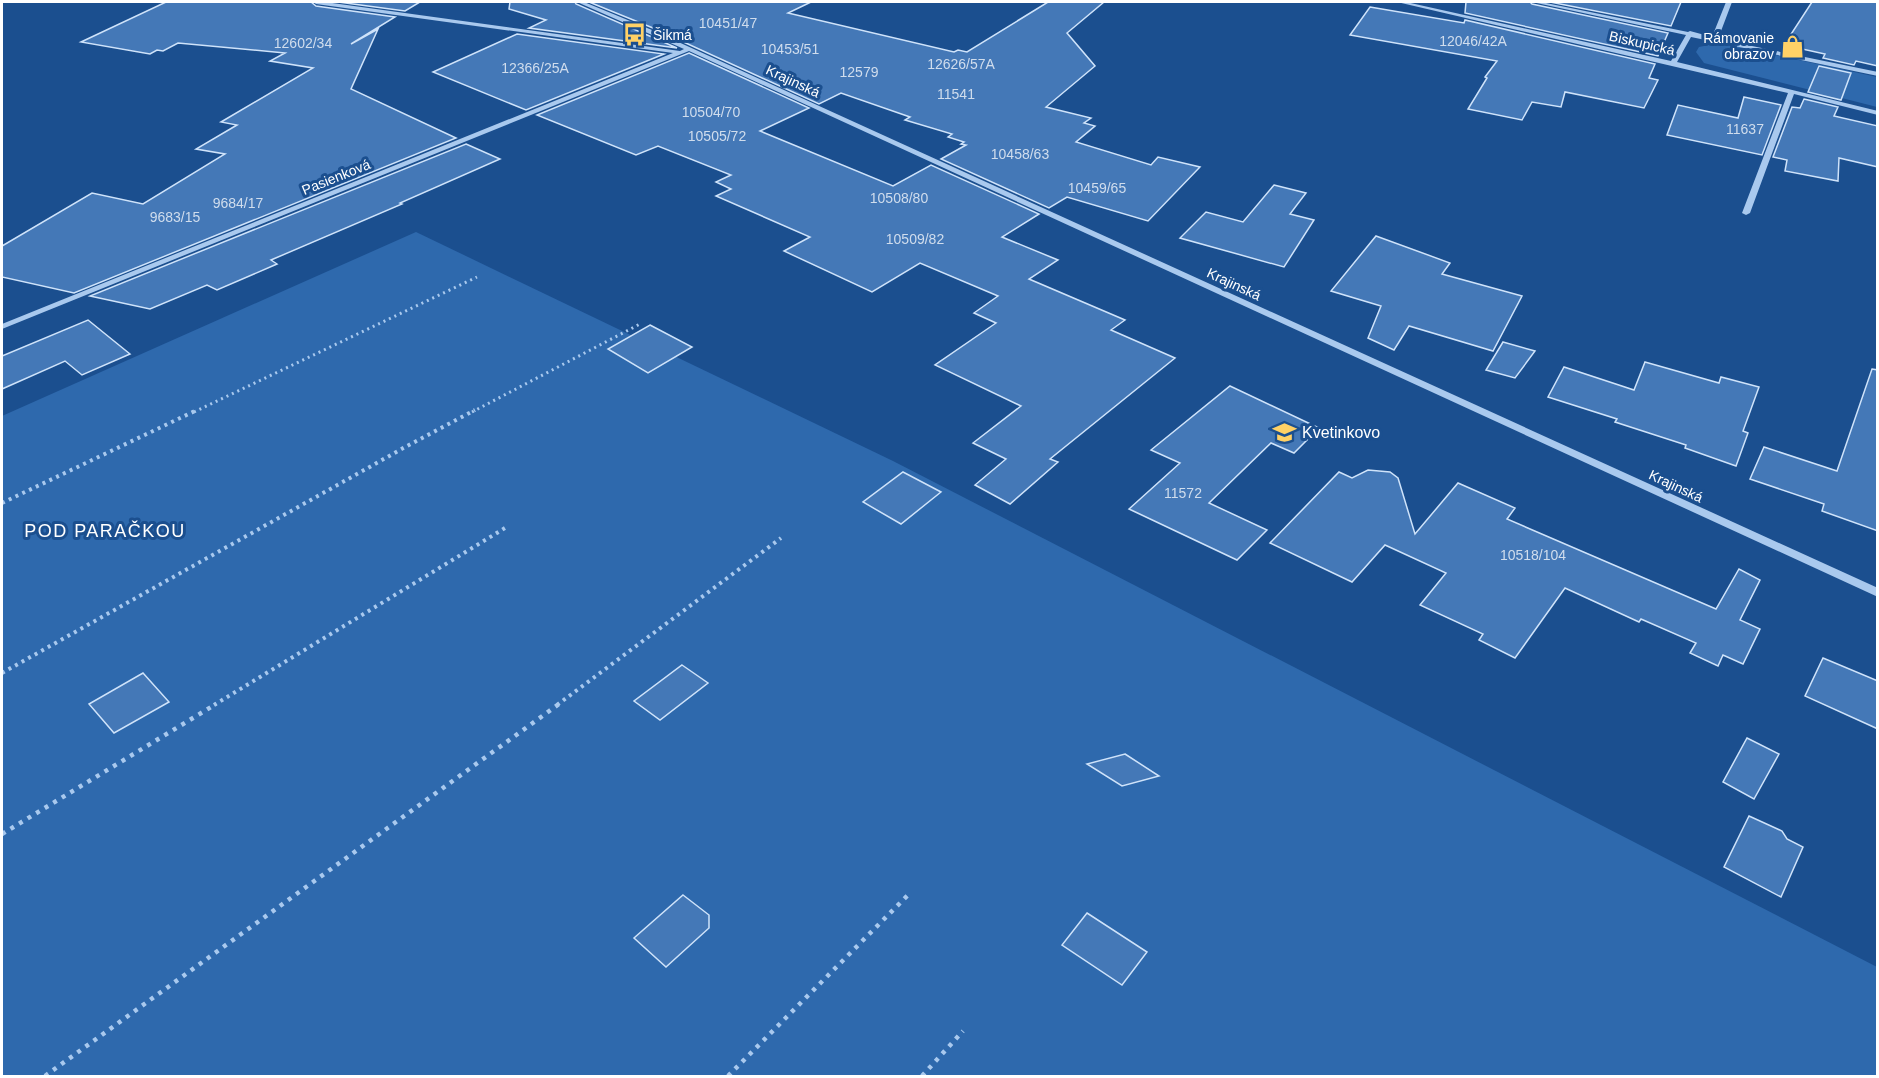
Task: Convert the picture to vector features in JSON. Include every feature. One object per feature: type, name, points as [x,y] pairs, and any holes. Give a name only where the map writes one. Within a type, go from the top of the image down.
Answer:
[{"type":"street","points":[[316,2],[680,52],[689,49]]},
{"type":"street","name":"Krajinská","points":[[579,2],[689,49],[1878,593]]},
{"type":"street","name":"Biskupická","points":[[1400,2],[1673,63],[1878,113]]},
{"type":"street","name":"Biskupická","points":[[1535,2],[1878,74]]},
{"type":"street","points":[[1715,38],[1729,2]]},
{"type":"street","points":[[1673,63],[1690,33]]},
{"type":"street","name":"Pasienková","points":[[2,327],[680,52]]},
{"type":"street","points":[[1746,213],[1792,91]]},
{"type":"path","points":[[2,503],[477,278]]},
{"type":"path","points":[[2,673],[408,446],[640,324]]},
{"type":"path","points":[[2,834],[505,528]]},
{"type":"path","points":[[45,1077],[628,654],[782,538]]},
{"type":"path","points":[[728,1077],[911,892]]},
{"type":"path","points":[[922,1077],[963,1031]]},
{"type":"shaded area","points":[[1714,44],[1730,45],[1877,77],[1877,107],[1704,63],[1696,52],[1699,47]]},
{"type":"shaded area","points":[[416,232],[893,461],[1877,967],[1877,1076],[2,1076],[2,416]]},
{"type":"building","points":[[166,2],[311,2],[316,6],[395,17],[351,44],[378,29],[351,89],[456,138],[74,293],[2,277],[2,246],[92,193],[143,204],[225,154],[196,149],[237,125],[221,122],[313,68],[270,61],[285,53],[178,43],[163,51],[157,50],[150,54],[81,42]]},
{"type":"building","points":[[338,2],[420,2],[405,11]]},
{"type":"building","points":[[510,2],[575,2],[677,48],[529,28],[546,20],[509,9]]},
{"type":"building","points":[[589,2],[811,2],[788,13],[954,52],[958,50],[967,52],[1048,2],[1104,2],[1067,33],[1095,66],[1046,107],[1091,118],[1084,123],[1095,126],[1076,142],[1151,165],[1158,157],[1200,167],[1148,221],[1067,197],[1049,208],[941,159],[966,145],[961,144],[964,142],[948,137],[952,134],[905,120],[910,117],[841,93],[819,104],[653,28]]},
{"type":"building","points":[[1466,2],[1530,2],[1668,33],[1658,56],[1465,13]]},
{"type":"building","points":[[1550,2],[1681,2],[1671,26]]},
{"type":"building","points":[[1812,2],[1878,2],[1878,66],[1856,61],[1854,65],[1823,58],[1825,54],[1784,45]]},
{"type":"building","points":[[1370,7],[1464,23],[1465,20],[1655,64],[1649,78],[1658,80],[1644,108],[1565,92],[1561,107],[1532,102],[1522,120],[1468,109],[1487,78],[1485,77],[1497,61],[1350,35]]},
{"type":"building","points":[[517,34],[664,54],[526,110],[433,72]]},
{"type":"building","points":[[689,53],[809,108],[760,131],[893,186],[931,165],[1039,214],[1002,237],[1058,260],[1029,279],[1125,320],[1111,330],[1175,358],[1050,459],[1058,462],[1010,504],[975,485],[1006,459],[973,443],[1021,406],[935,365],[996,323],[974,313],[998,296],[920,263],[872,292],[784,251],[810,237],[716,196],[731,189],[716,182],[731,175],[658,146],[636,155],[537,115]]},
{"type":"building","points":[[1819,66],[1851,73],[1841,100],[1808,92]]},
{"type":"building","points":[[1744,97],[1781,105],[1762,155],[1667,135],[1678,105],[1738,118]]},
{"type":"building","points":[[1804,99],[1838,107],[1834,116],[1878,126],[1878,167],[1839,158],[1838,181],[1785,171],[1787,160],[1773,157],[1792,107],[1800,108]]},
{"type":"building","points":[[466,144],[500,159],[271,260],[277,264],[217,290],[207,285],[150,309],[90,296]]},
{"type":"building","points":[[1274,185],[1306,193],[1290,214],[1314,220],[1284,267],[1180,238],[1206,212],[1243,222]]},
{"type":"building","points":[[1376,236],[1450,263],[1442,274],[1522,296],[1493,351],[1409,326],[1394,350],[1368,338],[1381,306],[1331,291]]},
{"type":"building","points":[[88,320],[130,354],[82,375],[65,361],[2,389],[2,356]]},
{"type":"building","points":[[650,325],[692,347],[648,373],[608,349]]},
{"type":"building","points":[[1503,342],[1535,351],[1515,378],[1486,370]]},
{"type":"building","points":[[1645,362],[1719,383],[1721,377],[1759,387],[1743,431],[1748,433],[1736,466],[1685,448],[1686,445],[1615,422],[1617,419],[1548,397],[1564,367],[1634,390]]},
{"type":"building","points":[[1872,369],[1878,370],[1878,531],[1822,511],[1824,504],[1750,479],[1764,447],[1837,471]]},
{"type":"building","points":[[1230,386],[1319,428],[1294,453],[1271,443],[1209,503],[1267,530],[1237,560],[1129,509],[1180,463],[1151,450]]},
{"type":"building","points":[[1368,470],[1390,472],[1398,478],[1415,534],[1458,483],[1515,508],[1507,519],[1716,609],[1739,569],[1760,580],[1740,620],[1760,629],[1743,664],[1723,655],[1718,666],[1690,653],[1696,643],[1641,619],[1639,622],[1565,588],[1515,658],[1479,640],[1483,634],[1420,605],[1446,573],[1385,545],[1352,582],[1270,543],[1339,472],[1352,478]]},
{"type":"building","points":[[903,472],[941,492],[901,524],[863,502]]},
{"type":"building","points":[[1823,658],[1878,681],[1878,729],[1805,696]]},
{"type":"building","points":[[682,665],[708,683],[660,720],[634,701]]},
{"type":"building","points":[[143,673],[169,702],[114,733],[89,704]]},
{"type":"building","points":[[1747,738],[1779,754],[1754,799],[1723,782]]},
{"type":"building","points":[[1125,754],[1159,776],[1122,786],[1087,764]]},
{"type":"building","points":[[1749,816],[1782,831],[1787,839],[1803,847],[1781,897],[1724,867]]},
{"type":"building","points":[[683,895],[709,915],[709,928],[666,967],[634,938]]},
{"type":"building","points":[[1087,913],[1147,952],[1122,985],[1062,945]]},
{"type":"place","name":"Šikmá","points":[[635,35]]},
{"type":"place","name":"Rámovanie obrazov","points":[[1792,46]]},
{"type":"place","name":"Kvetinkovo","points":[[1284,432]]},
{"type":"district","name":"POD PARAČKOU","points":[[105,531]]}]
